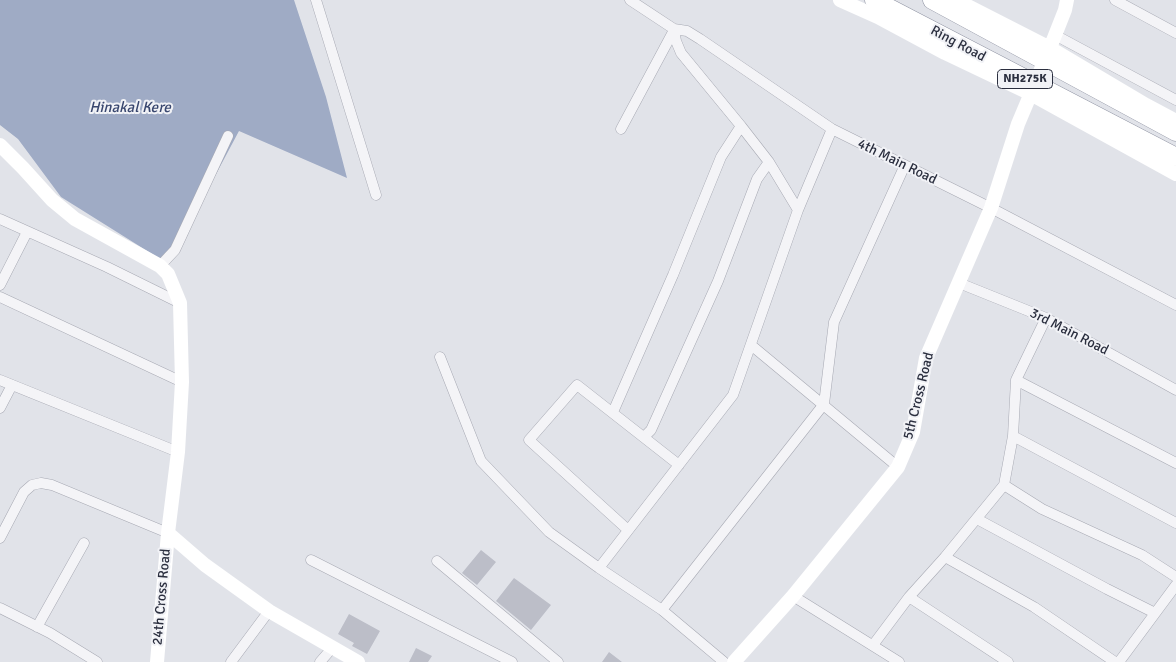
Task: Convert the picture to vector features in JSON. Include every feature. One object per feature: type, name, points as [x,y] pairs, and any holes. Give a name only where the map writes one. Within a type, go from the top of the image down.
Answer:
[{"type":"highway","name":"Ring Road","points":[[874,0],[1033,89],[1176,157]]},
{"type":"highway","name":"Ring Road","points":[[932,0],[1050,47],[1176,132]]},
{"type":"street","points":[[316,0],[376,194]]},
{"type":"street","name":"4th Main Road","points":[[630,0],[674,29],[687,31],[700,39],[832,130],[991,208],[1176,305]]},
{"type":"street","points":[[840,0],[878,17],[945,53],[1033,89],[1176,174]]},
{"type":"street","points":[[956,0],[1050,47],[1176,100]]},
{"type":"street","points":[[1066,5],[1076,0]]},
{"type":"street","points":[[1115,0],[1176,34]]},
{"type":"street","name":"5th Cross Road","points":[[734,662],[793,596],[898,467],[913,432],[926,358],[991,208],[1018,124],[1066,5]]},
{"type":"street","points":[[674,29],[676,41],[681,52],[769,162],[798,210]]},
{"type":"street","points":[[621,129],[674,29]]},
{"type":"street","points":[[1050,47],[1176,121]]},
{"type":"street","points":[[613,412],[673,275],[721,157],[741,126]]},
{"type":"street","points":[[599,568],[733,395],[798,210],[832,130]]},
{"type":"street","points":[[160,266],[175,250],[228,136]]},
{"type":"street","points":[[0,145],[52,200],[75,219],[160,266],[170,278],[180,302]]},
{"type":"street","points":[[644,437],[651,430],[718,281],[757,179],[769,162]]},
{"type":"street","points":[[662,610],[824,404],[834,322],[904,165]]},
{"type":"street","points":[[0,220],[107,267],[180,302]]},
{"type":"street","points":[[0,285],[27,232]]},
{"type":"street","name":"3rd Main Road","points":[[959,283],[1046,318],[1176,390]]},
{"type":"street","points":[[0,297],[182,382]]},
{"type":"street","name":"24th Cross Road","points":[[157,662],[168,533],[178,452],[182,382],[180,302]]},
{"type":"street","points":[[873,645],[909,597],[945,557],[1004,485],[1013,436],[1016,380],[1046,318]]},
{"type":"street","points":[[751,346],[824,404],[898,467]]},
{"type":"street","points":[[440,357],[481,461],[549,532],[662,610],[724,662]]},
{"type":"street","points":[[0,380],[178,452]]},
{"type":"street","points":[[1016,380],[1176,463]]},
{"type":"street","points":[[0,408],[12,385]]},
{"type":"street","points":[[628,530],[529,440],[578,385],[679,464]]},
{"type":"street","points":[[1013,436],[1176,523]]},
{"type":"street","points":[[0,538],[24,492],[32,485],[41,483],[52,485],[168,533],[205,565],[269,611],[358,662]]},
{"type":"street","points":[[1004,485],[1042,508],[1142,555],[1176,577]]},
{"type":"street","points":[[977,518],[1107,590],[1155,613]]},
{"type":"street","points":[[37,627],[84,543]]},
{"type":"street","points":[[945,557],[1034,607],[1117,662],[1176,584]]},
{"type":"street","points":[[311,560],[512,662]]},
{"type":"street","points":[[437,561],[558,662]]},
{"type":"street","points":[[793,596],[899,662]]},
{"type":"street","points":[[909,597],[1008,662]]},
{"type":"street","points":[[0,608],[97,662]]},
{"type":"street","points":[[231,662],[269,611]]},
{"type":"street","points":[[320,662],[333,647]]},
{"type":"water","name":"Hinakal Kere","points":[[0,0],[294,0],[326,97],[347,178],[239,131],[168,264],[61,197],[18,139],[0,125]]},
{"type":"building","points":[[481,550],[496,562],[477,585],[462,573]]},
{"type":"building","points":[[514,578],[551,605],[531,630],[496,601]]},
{"type":"building","points":[[349,614],[380,631],[367,654],[352,646],[354,643],[338,634]]},
{"type":"building","points":[[416,648],[432,656],[428,662],[409,662]]},
{"type":"building","points":[[609,652],[622,662],[602,662]]}]
